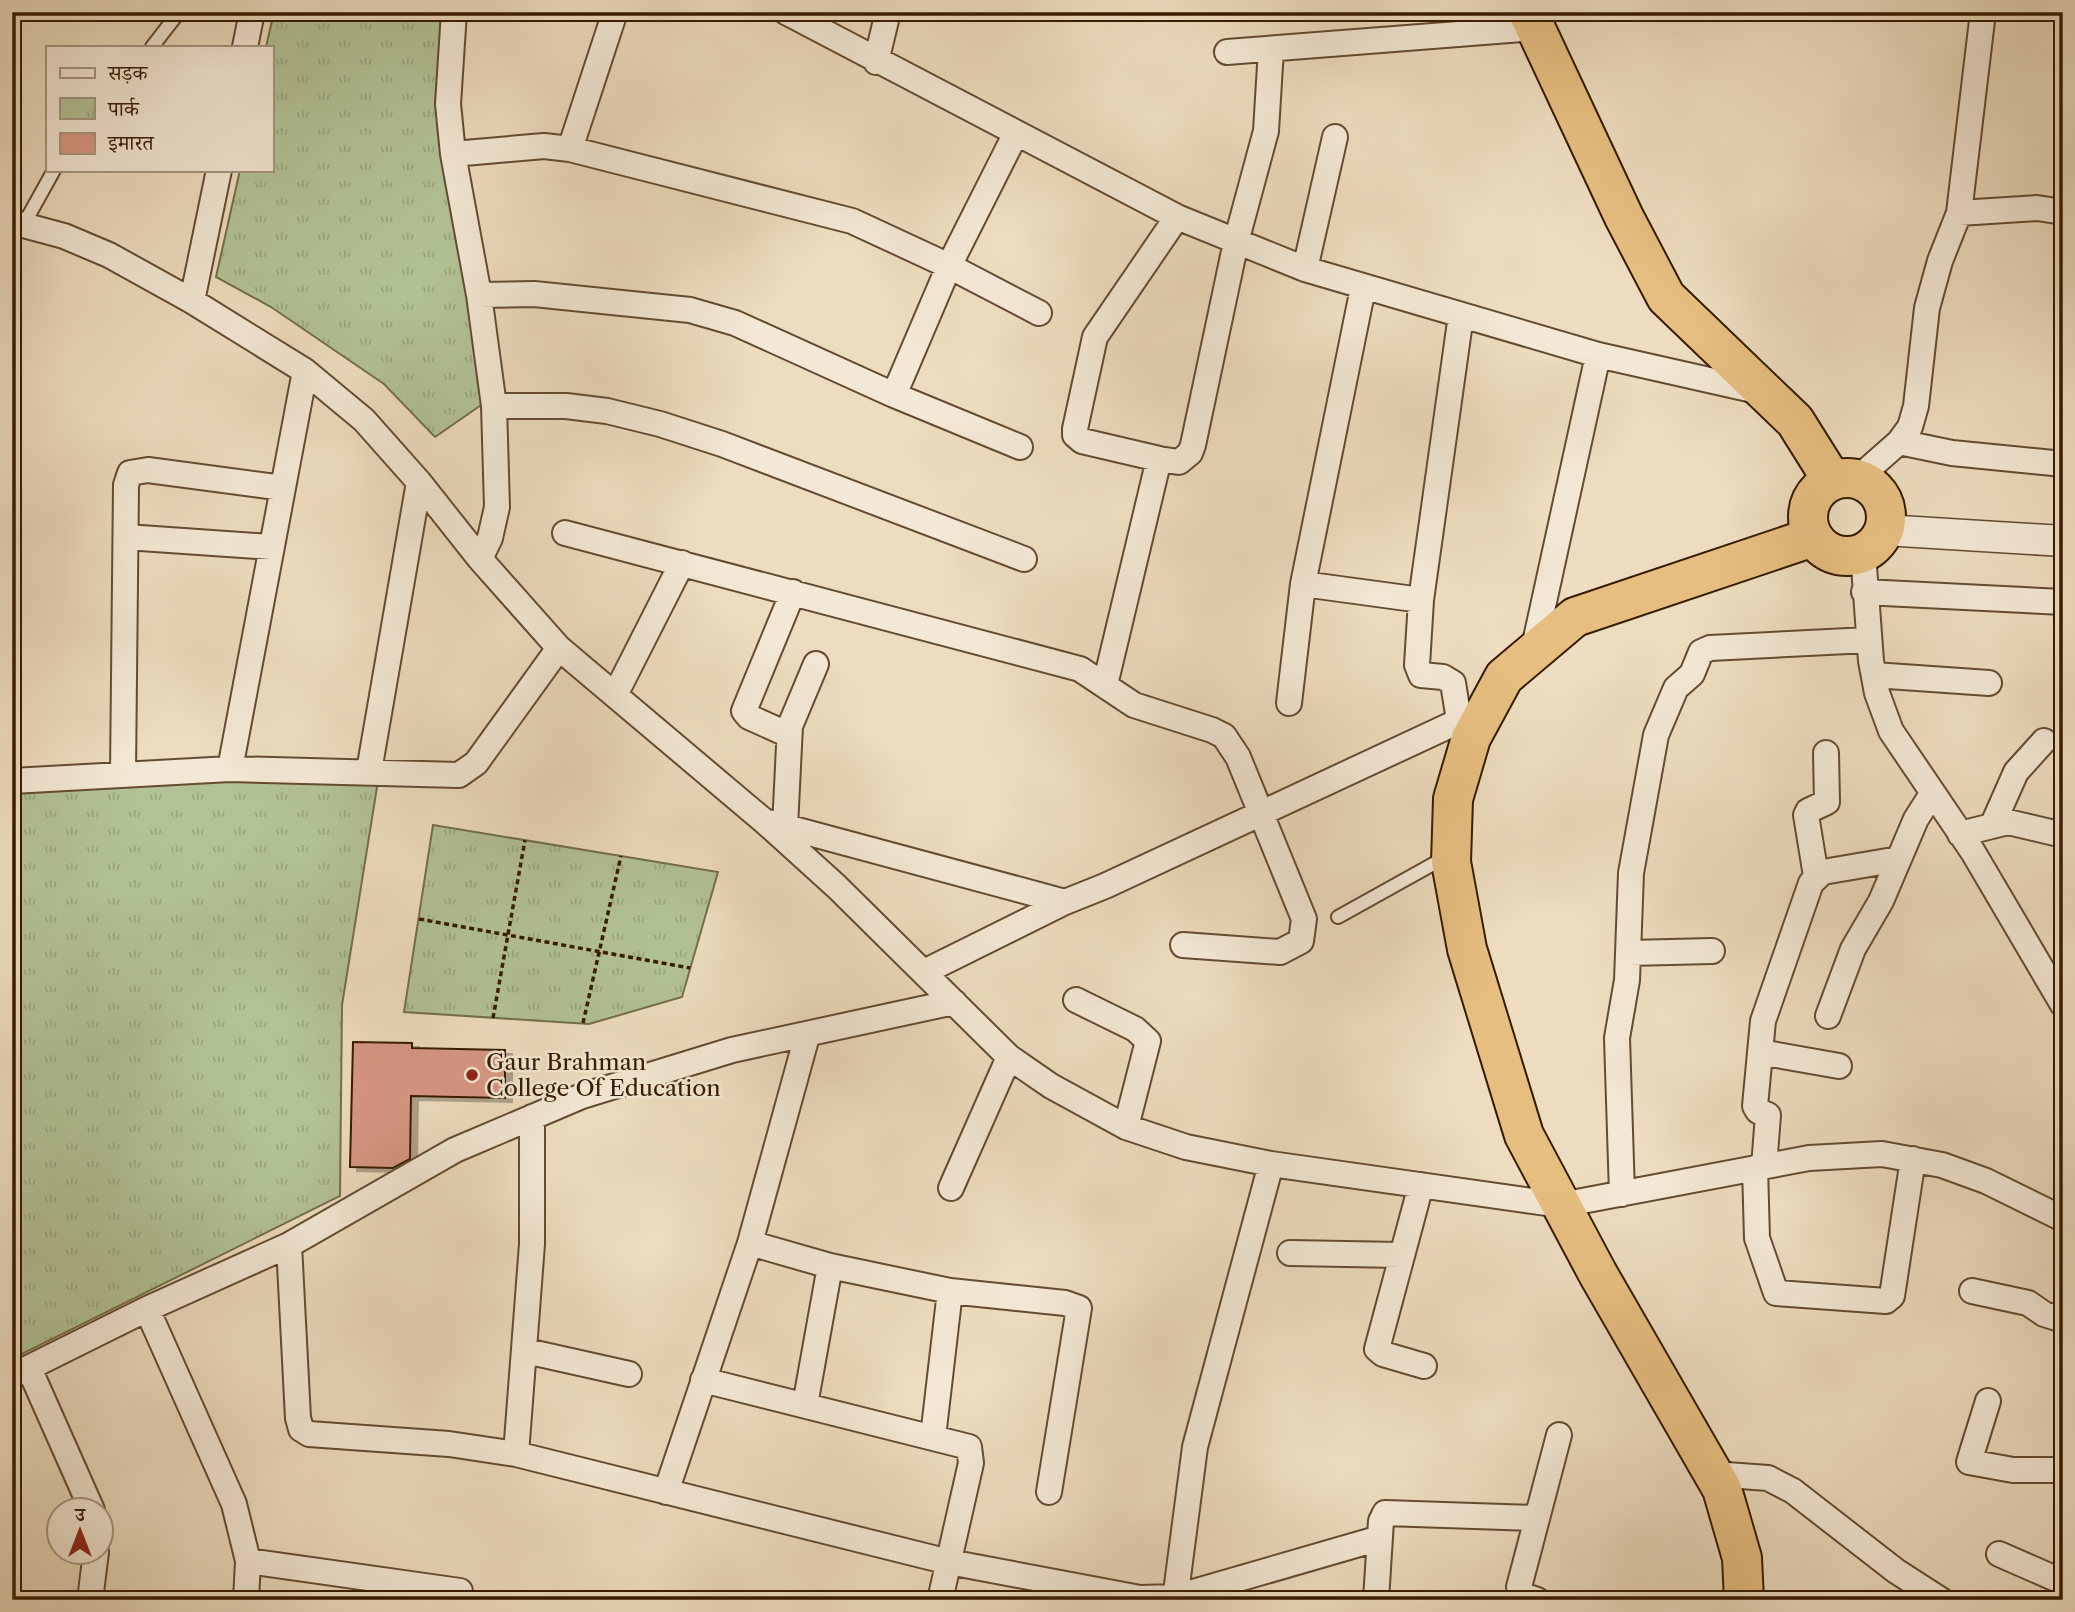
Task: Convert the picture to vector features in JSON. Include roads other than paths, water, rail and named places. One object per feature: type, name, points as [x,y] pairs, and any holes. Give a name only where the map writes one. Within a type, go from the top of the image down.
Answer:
[{"type":"highway","points":[[1532,20],[1624,217],[1667,297],[1769,393],[1845,480],[1876,490],[1886,512],[1873,541],[1837,555],[1820,546],[1813,537],[1809,527],[1810,501],[1817,490],[1845,480]]},
{"type":"highway","points":[[1744,1600],[1742,1558],[1722,1489],[1524,1135],[1467,949],[1452,854],[1453,799],[1471,738],[1473,714],[1504,677],[1575,617],[1813,537]]},
{"type":"street","points":[[245,46],[252,12]]},
{"type":"street","points":[[454,12],[448,104],[453,154],[479,295],[494,405],[497,507],[491,538],[480,559]]},
{"type":"street","points":[[570,149],[615,12]]},
{"type":"street","points":[[786,12],[1015,135],[1177,217],[1305,269],[1598,355],[1769,393]]},
{"type":"street","points":[[876,62],[888,12]]},
{"type":"street","points":[[1845,480],[1899,442],[1910,427],[1916,406],[1933,283],[1959,212],[1983,12]]},
{"type":"street","points":[[1227,52],[1532,20]]},
{"type":"street","points":[[1177,217],[1095,338],[1075,435],[1082,441],[1179,463],[1190,453],[1193,445],[1236,242],[1266,131],[1271,48]]},
{"type":"street","points":[[894,395],[949,266],[1015,135]]},
{"type":"street","points":[[1305,269],[1335,137]]},
{"type":"street","points":[[453,154],[544,146],[570,149],[852,221],[949,266],[1039,313]]},
{"type":"street","points":[[192,301],[219,172]]},
{"type":"street","points":[[1959,212],[2037,208],[2063,212]]},
{"type":"street","points":[[18,223],[64,236],[109,255],[192,301],[305,371],[364,420],[419,482],[480,559],[559,648],[775,824],[1009,1057],[1051,1086],[1126,1127],[1186,1147],[1271,1164],[1561,1205],[1809,1158],[1882,1154],[1942,1165],[1986,1181],[2063,1219]]},
{"type":"street","points":[[1289,704],[1303,584],[1363,288]]},
{"type":"street","points":[[479,295],[545,294],[690,310],[735,323],[894,395],[1020,447]]},
{"type":"street","points":[[924,972],[1065,902],[1105,886],[1473,714],[1454,683],[1443,677],[1421,676],[1418,671],[1421,600],[1461,315]]},
{"type":"street","points":[[1533,652],[1598,355]]},
{"type":"street","points":[[230,769],[305,371]]},
{"type":"street","points":[[494,405],[566,406],[607,411],[660,424],[722,444],[1024,559]]},
{"type":"street","points":[[1899,442],[1965,455],[2063,464]]},
{"type":"street","points":[[1105,685],[1159,459]]},
{"type":"street","points":[[123,773],[126,485],[130,473],[138,470],[283,488]]},
{"type":"street","points":[[369,771],[419,482]]},
{"type":"street","points":[[565,533],[1080,668],[1134,705],[1224,736],[1238,757],[1304,919],[1301,941],[1280,952],[1183,946]]},
{"type":"street","points":[[126,537],[271,547]]},
{"type":"street","points":[[2063,541],[1873,541],[1864,592],[1874,676],[1891,731],[1960,834],[2063,1004]]},
{"type":"street","points":[[615,695],[682,563]]},
{"type":"street","points":[[1303,584],[1421,600]]},
{"type":"street","points":[[789,735],[749,717],[744,711],[793,592]]},
{"type":"street","points":[[1864,592],[2063,602]]},
{"type":"street","points":[[1622,1194],[1617,1038],[1629,953],[1629,893],[1654,743],[1676,688],[1692,674],[1701,652],[1710,648],[1868,640]]},
{"type":"street","points":[[12,781],[230,769],[369,771],[449,777],[468,770],[476,763],[559,648]]},
{"type":"street","points":[[775,824],[794,715],[816,664]]},
{"type":"street","points":[[1874,676],[1989,683]]},
{"type":"street","points":[[1993,824],[2016,772],[2044,741]]},
{"type":"street","points":[[1826,753],[1828,802],[1808,811],[1807,815],[1816,876],[1768,1004],[1760,1052],[1755,1106],[1758,1111],[1767,1113],[1768,1117],[1759,1168],[1757,1237],[1764,1265],[1776,1293],[1886,1301],[1892,1296],[1913,1160]]},
{"type":"street","points":[[1828,1016],[1853,949],[1881,901],[1916,819],[1932,794]]},
{"type":"street","points":[[775,824],[1065,902]]},
{"type":"street","points":[[1960,834],[1993,824],[2025,824],[2063,835]]},
{"type":"street","points":[[1816,876],[1823,872],[1899,859]]},
{"type":"street","points":[[1629,953],[1712,951]]},
{"type":"street","points":[[1076,1000],[1135,1029],[1148,1041],[1126,1127]]},
{"type":"street","points":[[85,1496],[21,1372],[147,1309],[289,1245],[455,1150],[582,1096],[732,1050],[954,1002]]},
{"type":"street","points":[[666,1492],[750,1243],[807,1035]]},
{"type":"street","points":[[1760,1052],[1839,1066]]},
{"type":"street","points":[[951,1188],[1009,1057]]},
{"type":"street","points":[[516,1454],[526,1351],[532,1244],[532,1117]]},
{"type":"street","points":[[1176,1598],[1195,1447],[1271,1164]]},
{"type":"street","points":[[1421,1185],[1377,1349],[1383,1354],[1424,1366]]},
{"type":"street","points":[[750,1243],[830,1266],[950,1291],[1065,1303],[1079,1308],[1049,1492]]},
{"type":"street","points":[[289,1245],[301,1429],[322,1436],[449,1444],[516,1454],[949,1562],[1140,1598],[1176,1598],[1227,1591],[1380,1538]]},
{"type":"street","points":[[1290,1253],[1401,1255]]},
{"type":"street","points":[[805,1405],[830,1266]]},
{"type":"street","points":[[933,1437],[950,1291]]},
{"type":"street","points":[[1972,1291],[2028,1303],[2044,1314],[2063,1320]]},
{"type":"street","points":[[147,1309],[234,1504],[248,1561],[246,1600]]},
{"type":"street","points":[[526,1351],[629,1374]]},
{"type":"street","points":[[704,1380],[969,1447],[971,1455],[940,1600]]},
{"type":"street","points":[[1988,1401],[1969,1458],[1972,1464],[2013,1470],[2063,1470]]},
{"type":"street","points":[[1537,1600],[1523,1595],[1519,1587],[1559,1435]]},
{"type":"street","points":[[1713,1474],[1768,1478],[1793,1491],[1896,1571],[1941,1600]]},
{"type":"street","points":[[1376,1600],[1382,1517],[1388,1512],[1537,1518]]},
{"type":"street","points":[[1999,1554],[2063,1582]]},
{"type":"street","points":[[248,1561],[460,1591]]},
{"type":"street","points":[[90,1600],[94,1566]]},
{"type":"lane","points":[[153,46],[179,12]]},
{"type":"lane","points":[[18,223],[53,172]]},
{"type":"lane","points":[[1338,918],[1452,854]]},
{"type":"place","name":"Gaur Brahman College Of Education","points":[[472,1075]]}]
